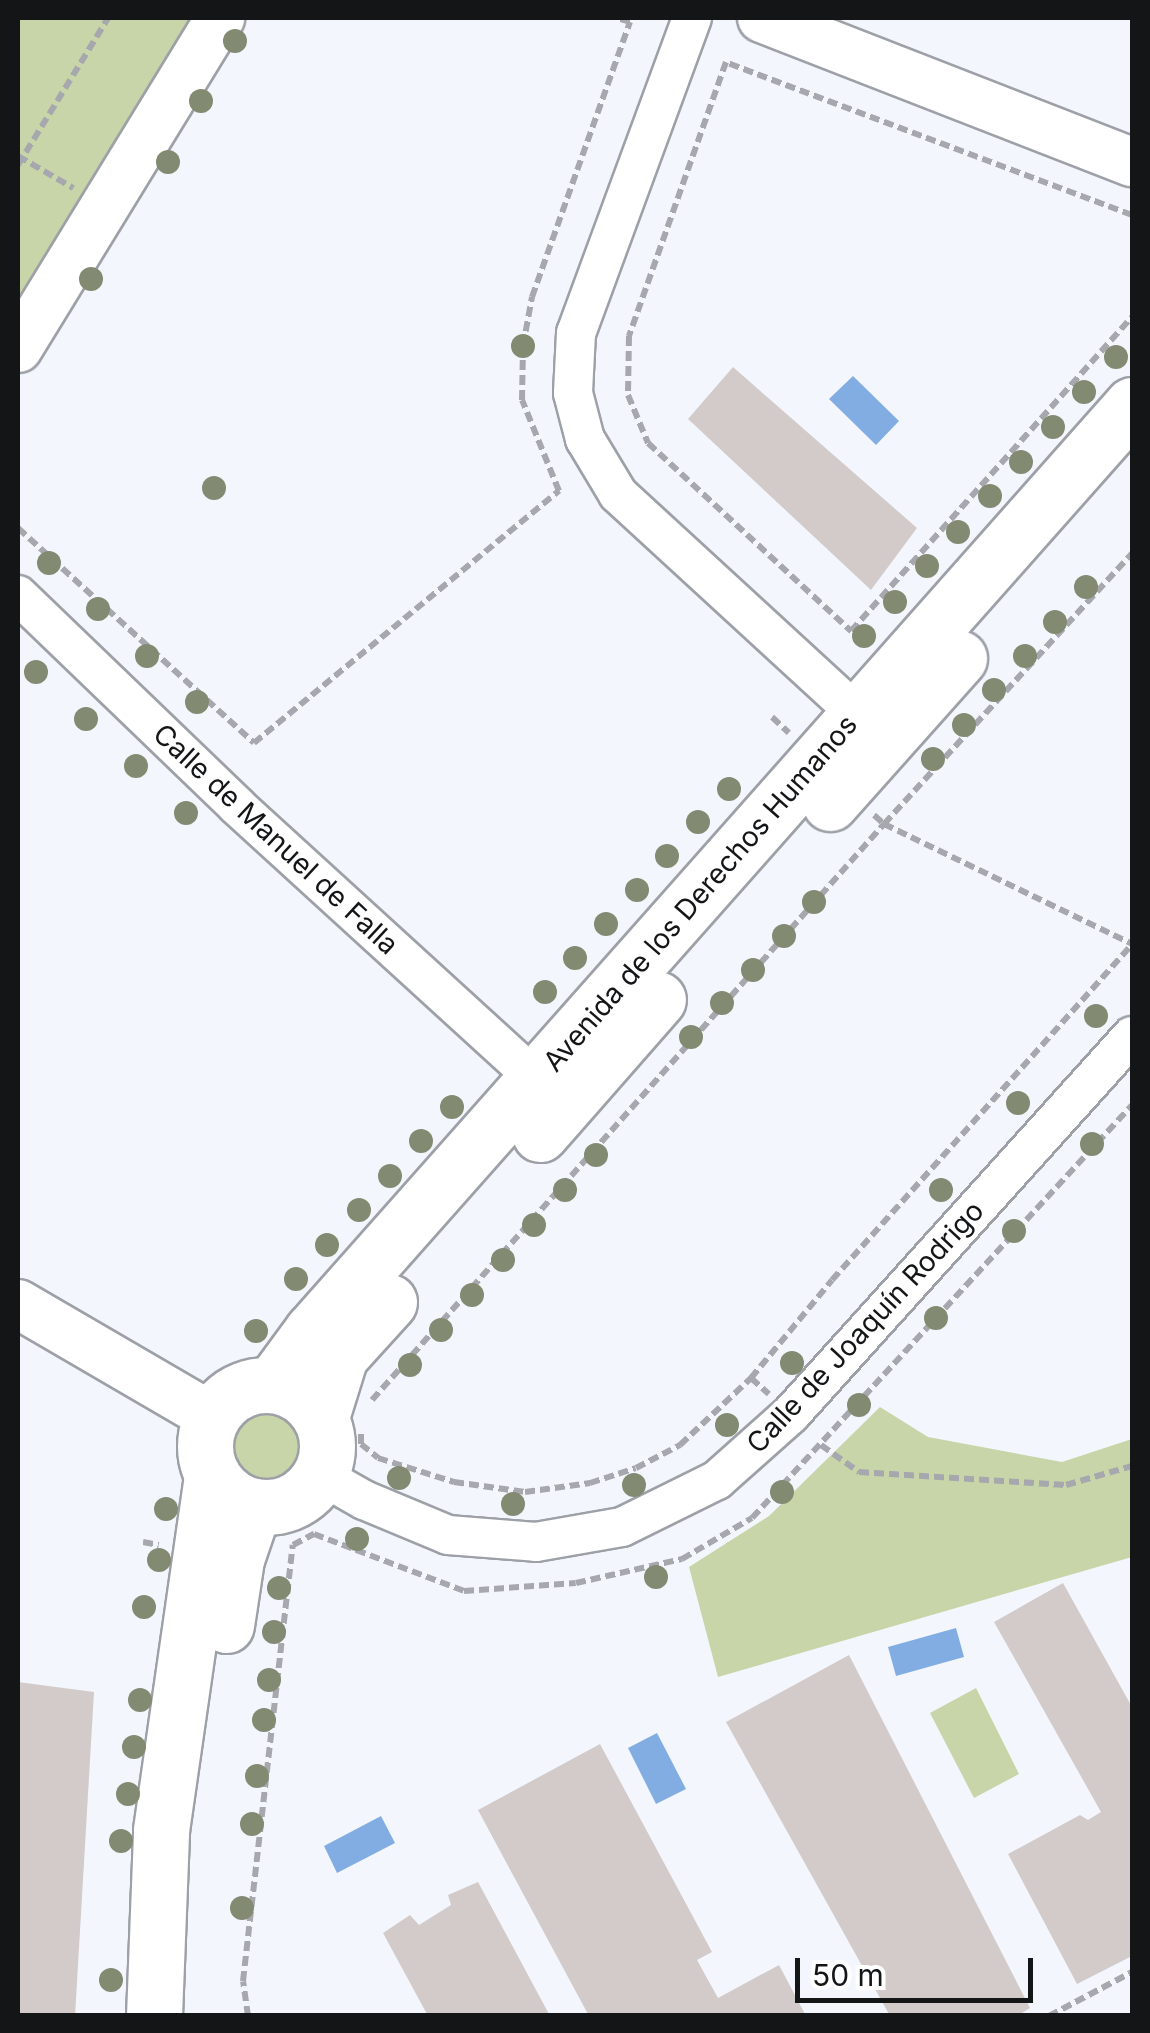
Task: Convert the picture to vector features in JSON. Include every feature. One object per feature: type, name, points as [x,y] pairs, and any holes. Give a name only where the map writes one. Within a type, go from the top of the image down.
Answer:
[{"type":"main road","name":"Avenida de los Derechos Humanos","points":[[320,1475],[327,1436],[348,1421],[340,1356],[830,774],[856,714],[1132,405]]},
{"type":"main road","name":"Avenida de los Derechos Humanos","points":[[273,1384],[312,1331],[537,1080],[1132,463]]},
{"type":"main road","points":[[192,2016],[197,1833],[236,1559],[233,1491],[205,1445],[212,1417],[238,1390],[273,1384],[348,1421]]},
{"type":"main road","points":[[233,1491],[292,1502],[320,1475]]},
{"type":"main road","points":[[154,2016],[161,1830],[233,1491]]},
{"type":"street","points":[[18,348],[220,18]]},
{"type":"street","points":[[692,18],[576,332],[573,393],[585,439],[618,494],[856,714]]},
{"type":"street","points":[[762,18],[1132,162]]},
{"type":"street","name":"Calle de Manuel de Falla","points":[[18,595],[237,806],[537,1080]]},
{"type":"street","name":"Calle de Joaquín Rodrigo","points":[[320,1475],[364,1500],[448,1534],[536,1542],[622,1527],[717,1480],[791,1414],[1132,1036]]},
{"type":"street","points":[[18,1304],[212,1417]]},
{"type":"path","points":[[78,190],[19,160],[108,18]]},
{"type":"path","points":[[18,528],[254,743],[559,491],[522,400],[523,346],[532,298],[630,22],[617,18]]},
{"type":"path","points":[[1132,215],[726,62],[629,336],[628,395],[648,442],[852,631],[1132,317]]},
{"type":"path","points":[[772,717],[884,824],[1132,944],[832,1280],[751,1378],[680,1445],[636,1468],[590,1484],[525,1492],[454,1482],[378,1458],[360,1444],[348,1421],[380,1389],[884,824],[1132,552]]},
{"type":"path","points":[[751,1378],[820,1444],[859,1472],[1066,1484],[1132,1466]]},
{"type":"path","points":[[248,2016],[242,1981],[293,1545],[314,1534],[464,1592],[576,1582]]},
{"type":"path","points":[[1050,2016],[1132,1972]]},
{"type":"green space","points":[[21,18],[194,18],[18,309],[18,24]]},
{"type":"green space","points":[[880,1407],[928,1437],[1062,1462],[1132,1439],[1132,1557],[718,1677],[689,1567],[769,1516]]},
{"type":"green space","points":[[265,1410],[291,1421],[302,1447],[291,1473],[265,1484],[239,1473],[228,1447],[239,1421]]},
{"type":"green space","points":[[976,1688],[1019,1774],[974,1798],[930,1713]]},
{"type":"water","points":[[853,376],[899,421],[876,445],[829,399]]},
{"type":"water","points":[[956,1628],[964,1657],[896,1676],[888,1647]]},
{"type":"water","points":[[657,1733],[686,1789],[656,1804],[628,1748]]},
{"type":"water","points":[[381,1816],[395,1843],[337,1873],[324,1846]]},
{"type":"building","points":[[733,367],[917,528],[871,590],[688,419]]},
{"type":"building","points":[[1063,1583],[1132,1707],[1132,1956],[1077,1984],[1008,1854],[1080,1815],[1088,1820],[1101,1812],[994,1622]]},
{"type":"building","points":[[849,1655],[1030,2008],[1017,2016],[890,2016],[726,1722]]},
{"type":"building","points":[[18,1682],[94,1692],[75,2016],[18,2016]]},
{"type":"building","points":[[600,1744],[712,1952],[697,1960],[718,1998],[779,1965],[806,2016],[589,2016],[478,1810]]},
{"type":"building","points":[[478,1882],[550,2016],[428,2016],[383,1933],[410,1915],[419,1925],[451,1905],[448,1895]]}]
